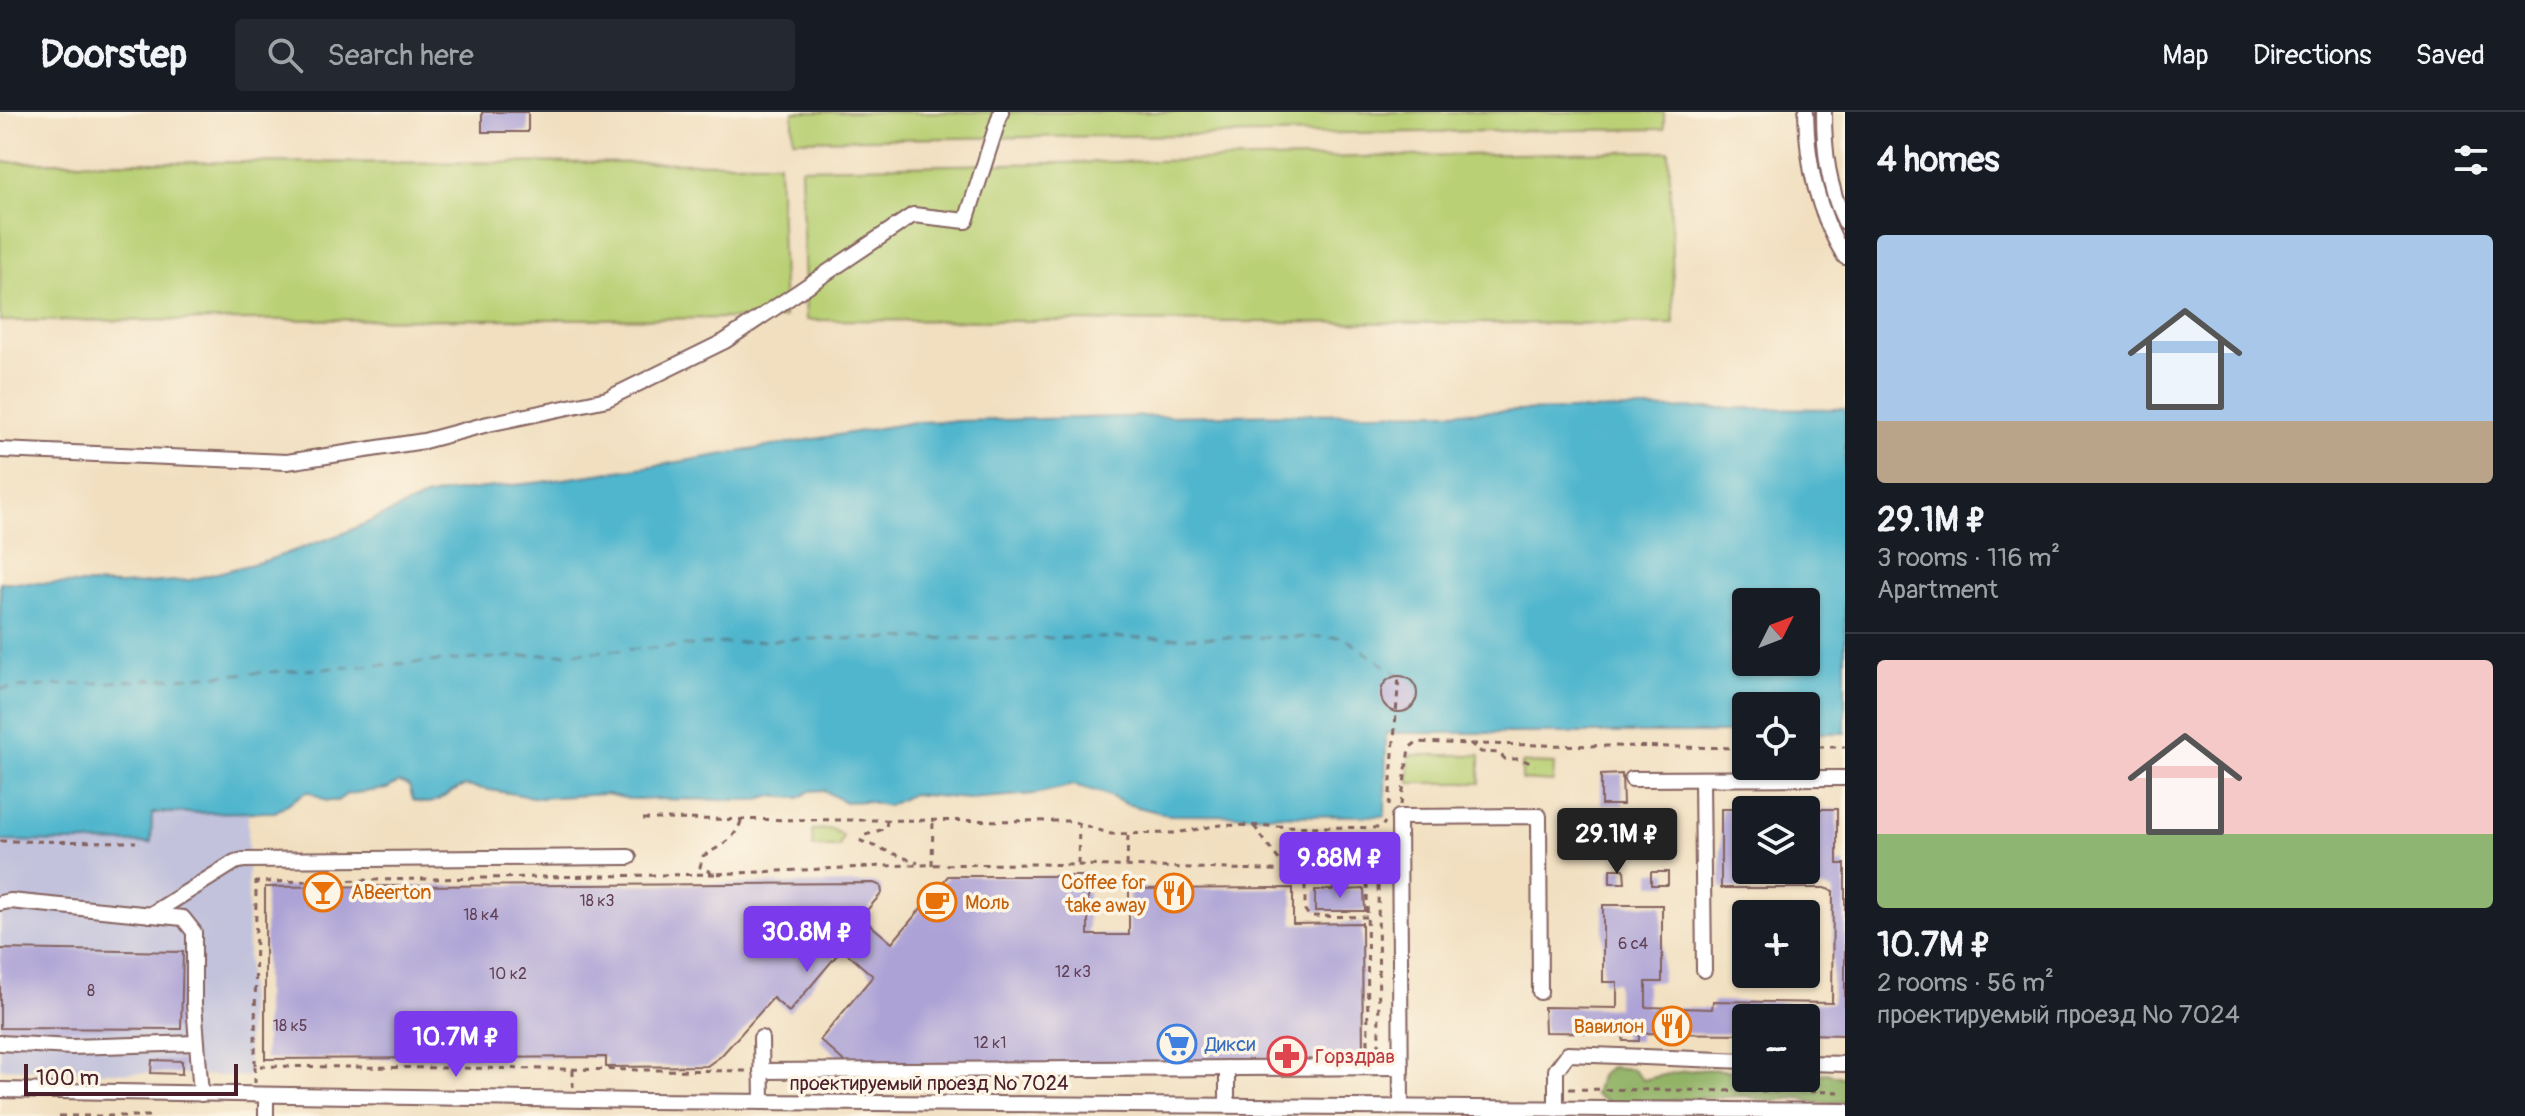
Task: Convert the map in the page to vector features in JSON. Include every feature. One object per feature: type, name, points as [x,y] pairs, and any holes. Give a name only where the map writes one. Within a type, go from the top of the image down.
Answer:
[{"type":"street","points":[[0,450],[287,462],[424,441],[607,399],[725,341],[913,215],[966,221],[1001,112]]},
{"type":"street","points":[[1806,112],[1810,166],[1817,199],[1845,257]]},
{"type":"street","points":[[1824,112],[1827,164],[1845,222]]},
{"type":"street","points":[[1632,779],[1845,778]]},
{"type":"street","points":[[1702,779],[1704,970]]},
{"type":"street","points":[[1401,1107],[1391,812],[1539,816],[1540,992]]},
{"type":"street","points":[[150,915],[235,862],[244,860],[629,857]]},
{"type":"street","points":[[0,903],[10,901],[183,918],[194,932],[201,1094]]},
{"type":"street","points":[[761,1038],[762,1102]]},
{"type":"street","points":[[0,1043],[71,1047],[197,1043]]},
{"type":"street","points":[[1556,1109],[1556,1070],[1568,1054],[1732,1060]]},
{"type":"street","points":[[1820,1063],[1845,1064]]},
{"type":"street","points":[[761,1071],[1401,1067]]},
{"type":"street","points":[[1227,1068],[1227,1105]]},
{"type":"street","name":"проектируемый проезд № 7024","points":[[5,1093],[266,1095],[646,1109],[762,1102],[925,1110],[1227,1105],[1700,1114],[1845,1111]]},
{"type":"street","points":[[266,1095],[266,1116]]},
{"type":"path","points":[[1391,812],[1399,675]]},
{"type":"path","points":[[643,819],[1071,821],[1111,834],[1175,833],[1221,825],[1381,828],[1391,812],[1409,748],[1417,742],[1732,748]]},
{"type":"path","points":[[1471,744],[1481,752],[1499,753],[1505,759],[1521,759],[1535,765]]},
{"type":"path","points":[[1820,747],[1845,747]]},
{"type":"path","points":[[715,874],[700,867],[703,856],[724,845],[740,827],[742,820]]},
{"type":"path","points":[[887,820],[886,828],[863,836],[861,841],[921,865]]},
{"type":"path","points":[[932,865],[933,820]]},
{"type":"path","points":[[1078,865],[1079,824]]},
{"type":"path","points":[[1254,826],[1287,871]]},
{"type":"path","points":[[1127,866],[1128,834]]},
{"type":"path","points":[[0,841],[136,842]]},
{"type":"path","points":[[761,1071],[255,1066],[256,882],[715,874],[921,865],[1378,871],[1374,1067]]},
{"type":"path","points":[[1305,871],[1305,910],[1309,916],[1367,917]]},
{"type":"path","points":[[1367,871],[1374,1067]]},
{"type":"path","points":[[1556,1089],[1845,1092]]},
{"type":"path","points":[[59,1116],[154,1116]]},
{"type":"shaded area","points":[[248,812],[248,1077],[0,1068],[0,841],[150,843],[151,813]]},
{"type":"green space","points":[[793,112],[1664,112],[1664,129],[793,140]]},
{"type":"green space","points":[[1669,151],[1674,324],[806,320],[801,168]]},
{"type":"green space","points":[[0,162],[779,163],[784,318],[0,321]]},
{"type":"green space","points":[[1409,755],[1480,755],[1480,783],[1409,783]]},
{"type":"green space","points":[[1522,763],[1554,764],[1553,782],[1522,780]]},
{"type":"green space","points":[[832,829],[843,836],[839,847],[813,847],[812,830]]},
{"type":"green space","points":[[1610,1067],[1632,1069],[1643,1080],[1681,1072],[1732,1071],[1732,1092],[1820,1092],[1820,1074],[1827,1073],[1845,1078],[1845,1102],[1817,1103],[1800,1098],[1769,1101],[1745,1096],[1611,1103],[1595,1095],[1600,1076]]},
{"type":"water","points":[[1715,408],[1845,409],[1845,733],[1820,733],[1820,692],[1732,692],[1732,733],[1386,733],[1385,816],[1169,815],[1126,804],[1074,785],[1035,794],[968,799],[912,794],[888,806],[866,801],[845,802],[823,790],[810,791],[799,798],[769,796],[755,800],[629,799],[606,794],[539,798],[465,786],[434,802],[421,803],[413,800],[409,786],[399,782],[387,789],[347,794],[337,801],[326,801],[308,791],[275,812],[152,813],[151,843],[0,841],[0,582],[122,585],[190,580],[268,560],[344,533],[425,497],[666,464],[915,422]]},
{"type":"building","points":[[482,112],[528,112],[528,132],[482,132]]},
{"type":"building","points":[[1399,676],[1412,681],[1417,694],[1412,707],[1399,712],[1386,707],[1381,694],[1386,681]]},
{"type":"building","points":[[1622,774],[1623,805],[1601,805],[1601,775]]},
{"type":"building","points":[[1721,809],[1732,809],[1732,884],[1820,884],[1820,809],[1837,809],[1837,864],[1845,864],[1845,1035],[1820,1034],[1820,1004],[1732,1004],[1732,1034],[1639,1033],[1639,1041],[1623,1041],[1624,1033],[1545,1032],[1544,1007],[1617,1008],[1617,982],[1603,982],[1603,905],[1662,905],[1662,982],[1646,982],[1646,1007],[1712,1009],[1713,1001],[1832,1003],[1833,891],[1824,888],[1721,888]]},
{"type":"building","points":[[1610,869],[1624,869],[1625,883],[1610,883]]},
{"type":"building","points":[[1651,872],[1668,872],[1668,885],[1651,885]]},
{"type":"building","points":[[948,876],[1088,876],[1088,935],[1129,935],[1129,889],[1293,888],[1293,924],[1362,923],[1363,1063],[848,1065],[820,1040],[873,976],[842,949],[789,1012],[773,998],[721,1056],[707,1066],[606,1067],[606,1057],[265,1059],[265,887],[874,883],[881,886],[882,893],[861,917],[892,943]]},
{"type":"building","points":[[1346,885],[1346,890],[1364,889],[1365,911],[1315,911],[1315,890],[1333,890],[1333,886]]},
{"type":"building","points":[[0,949],[183,952],[181,1029],[0,1028]]},
{"type":"building","points":[[152,1060],[182,1061],[182,1074],[151,1073]]},
{"type":"ferry route","points":[[0,689],[794,639],[1343,637],[1399,675]]},
{"type":"place","name":"ABeerton","points":[[323,892]]},
{"type":"place","name":"Coffee for take away","points":[[1174,893]]},
{"type":"place","name":"Моль","points":[[937,902]]},
{"type":"place","name":"Вавилон","points":[[1672,1026]]},
{"type":"place","name":"Дикси","points":[[1177,1044]]},
{"type":"place","name":"Горздрав","points":[[1287,1056]]}]
